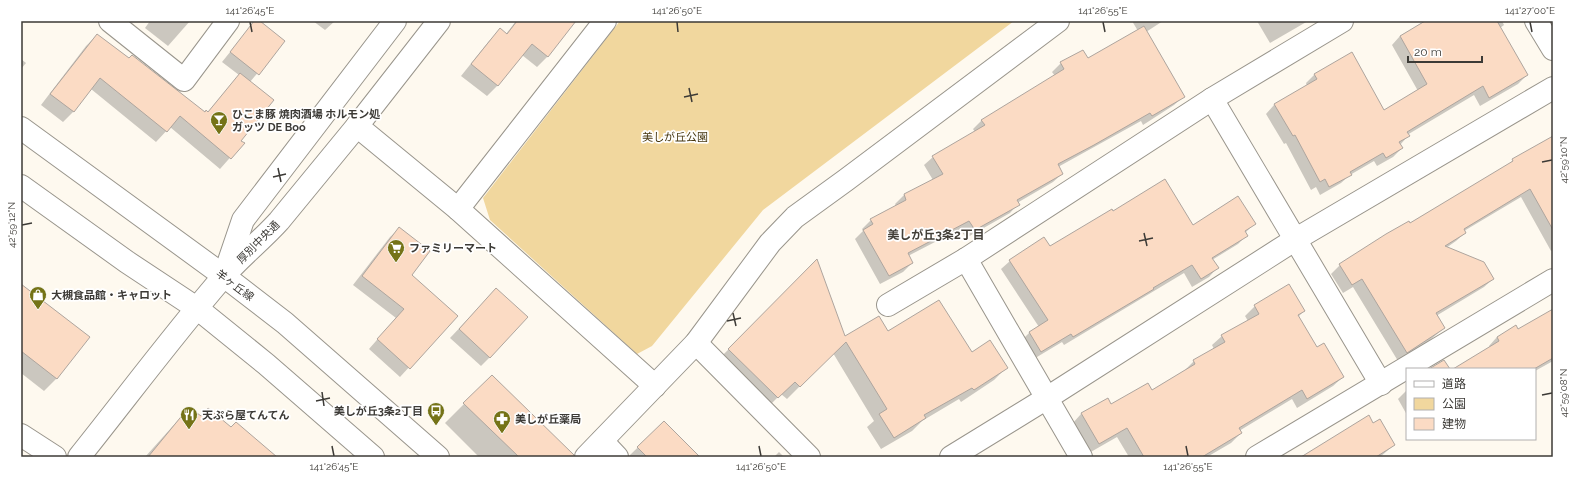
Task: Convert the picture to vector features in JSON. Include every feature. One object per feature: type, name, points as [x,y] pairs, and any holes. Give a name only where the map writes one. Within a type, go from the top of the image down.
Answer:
[{"type":"street","points":[[110,21],[184,80],[228,21]]},
{"type":"street","name":"厚別中央通","points":[[224,276],[242,220],[395,21]]},
{"type":"street","name":"厚別中央通","points":[[224,276],[279,221],[357,126],[439,21]]},
{"type":"street","points":[[458,209],[605,21]]},
{"type":"street","points":[[586,457],[696,343],[770,243],[795,217],[1058,21]]},
{"type":"street","points":[[888,305],[966,259],[1212,99],[1342,21]]},
{"type":"street","points":[[1536,21],[1553,50]]},
{"type":"street","points":[[951,457],[1047,398],[1296,239],[1553,88]]},
{"type":"street","points":[[1212,99],[1381,384]]},
{"type":"street","points":[[357,126],[458,209],[655,386]]},
{"type":"street","name":"羊ヶ丘線","points":[[21,128],[224,276],[285,323],[438,457]]},
{"type":"street","points":[[21,186],[126,262],[198,309],[266,364],[373,457]]},
{"type":"street","points":[[966,259],[1081,457]]},
{"type":"street","points":[[79,457],[168,343],[198,309],[224,276]]},
{"type":"street","points":[[1407,368],[1553,280]]},
{"type":"street","points":[[696,343],[809,457]]},
{"type":"street","points":[[1257,457],[1406,369]]},
{"type":"street","points":[[21,435],[55,457]]},
{"type":"street","points":[[602,441],[617,457]]},
{"type":"green space","name":"美しが丘公園","points":[[620,21],[1014,21],[763,210],[652,346],[637,354],[490,220],[483,198]]},
{"type":"building","points":[[254,21],[260,21],[285,41],[259,75],[230,52]]},
{"type":"building","points":[[517,21],[576,21],[548,57],[532,44],[498,86],[471,64],[500,28],[507,34]]},
{"type":"building","points":[[1425,21],[1497,21],[1528,75],[1489,98],[1483,86],[1407,132],[1410,136],[1399,142],[1403,148],[1386,158],[1383,153],[1350,172],[1352,175],[1329,187],[1325,179],[1320,182],[1295,135],[1293,136],[1274,104],[1317,79],[1314,74],[1352,52],[1384,110],[1427,84],[1400,36]]},
{"type":"building","points":[[1144,26],[1185,97],[1152,116],[1150,113],[1058,164],[1063,174],[1017,200],[1020,205],[975,230],[969,221],[908,253],[913,263],[889,276],[863,230],[873,224],[870,219],[906,200],[904,194],[943,174],[932,156],[985,125],[981,120],[1064,69],[1060,62],[1083,50],[1088,58]]},
{"type":"building","points":[[97,34],[129,58],[132,55],[205,112],[206,110],[208,112],[240,73],[274,100],[241,141],[245,143],[231,159],[180,116],[167,132],[100,78],[74,112],[50,94]]},
{"type":"building","points":[[1553,136],[1553,230],[1530,189],[1464,229],[1466,233],[1445,246],[1484,262],[1494,279],[1436,313],[1445,328],[1407,353],[1362,279],[1352,285],[1339,264],[1386,234],[1409,221],[1410,223],[1513,161],[1512,159]]},
{"type":"building","points":[[1165,179],[1193,225],[1238,196],[1256,224],[1245,231],[1248,236],[1212,258],[1219,268],[1201,279],[1192,265],[1073,337],[1071,334],[1041,352],[1029,332],[1048,320],[1009,260],[1044,237],[1050,246],[1112,209],[1113,211]]},
{"type":"building","points":[[399,227],[430,251],[412,275],[458,316],[410,369],[377,339],[404,309],[362,276]]},
{"type":"building","points":[[817,259],[845,336],[879,316],[888,331],[939,300],[972,352],[990,340],[1008,368],[974,390],[972,388],[924,415],[926,418],[894,438],[879,414],[887,409],[846,342],[800,387],[795,382],[778,398],[728,349]]},
{"type":"building","name":"大槻食品館・キャロット","points":[[21,284],[90,337],[57,379],[21,351]]},
{"type":"building","points":[[1289,284],[1305,311],[1298,315],[1317,347],[1324,343],[1344,377],[1307,399],[1302,390],[1239,428],[1242,433],[1202,457],[1144,457],[1127,428],[1099,444],[1081,413],[1108,398],[1111,404],[1148,383],[1152,390],[1195,364],[1193,360],[1225,342],[1221,335],[1259,314],[1254,305]]},
{"type":"building","points":[[496,288],[528,317],[490,358],[459,329]]},
{"type":"building","points":[[1553,309],[1553,358],[1536,368],[1455,368],[1499,341],[1497,337],[1516,325],[1518,329]]},
{"type":"building","points":[[1444,360],[1449,368],[1431,368]]},
{"type":"building","points":[[492,375],[574,455],[574,457],[519,457],[463,403]]},
{"type":"building","points":[[189,407],[201,416],[208,408],[231,427],[236,422],[277,457],[148,457]]},
{"type":"building","points":[[1369,415],[1373,423],[1380,419],[1395,445],[1376,457],[1301,457]]},
{"type":"building","points":[[664,421],[700,457],[647,457],[637,447]]},
{"type":"place","name":"ひこま豚 焼肉酒場 ホルモン処 ガッツ DE Boo","points":[[219,135]]},
{"type":"place","name":"ファミリーマート","points":[[396,263]]},
{"type":"place","name":"大槻食品館・キャロット","points":[[38,310]]},
{"type":"place","name":"美しが丘3条2丁目","points":[[436,426]]},
{"type":"place","name":"天ぷら屋てんてん","points":[[189,430]]},
{"type":"place","name":"美しが丘薬局","points":[[502,434]]},
{"type":"district","name":"美しが丘3条2丁目","points":[[936,235]]}]
